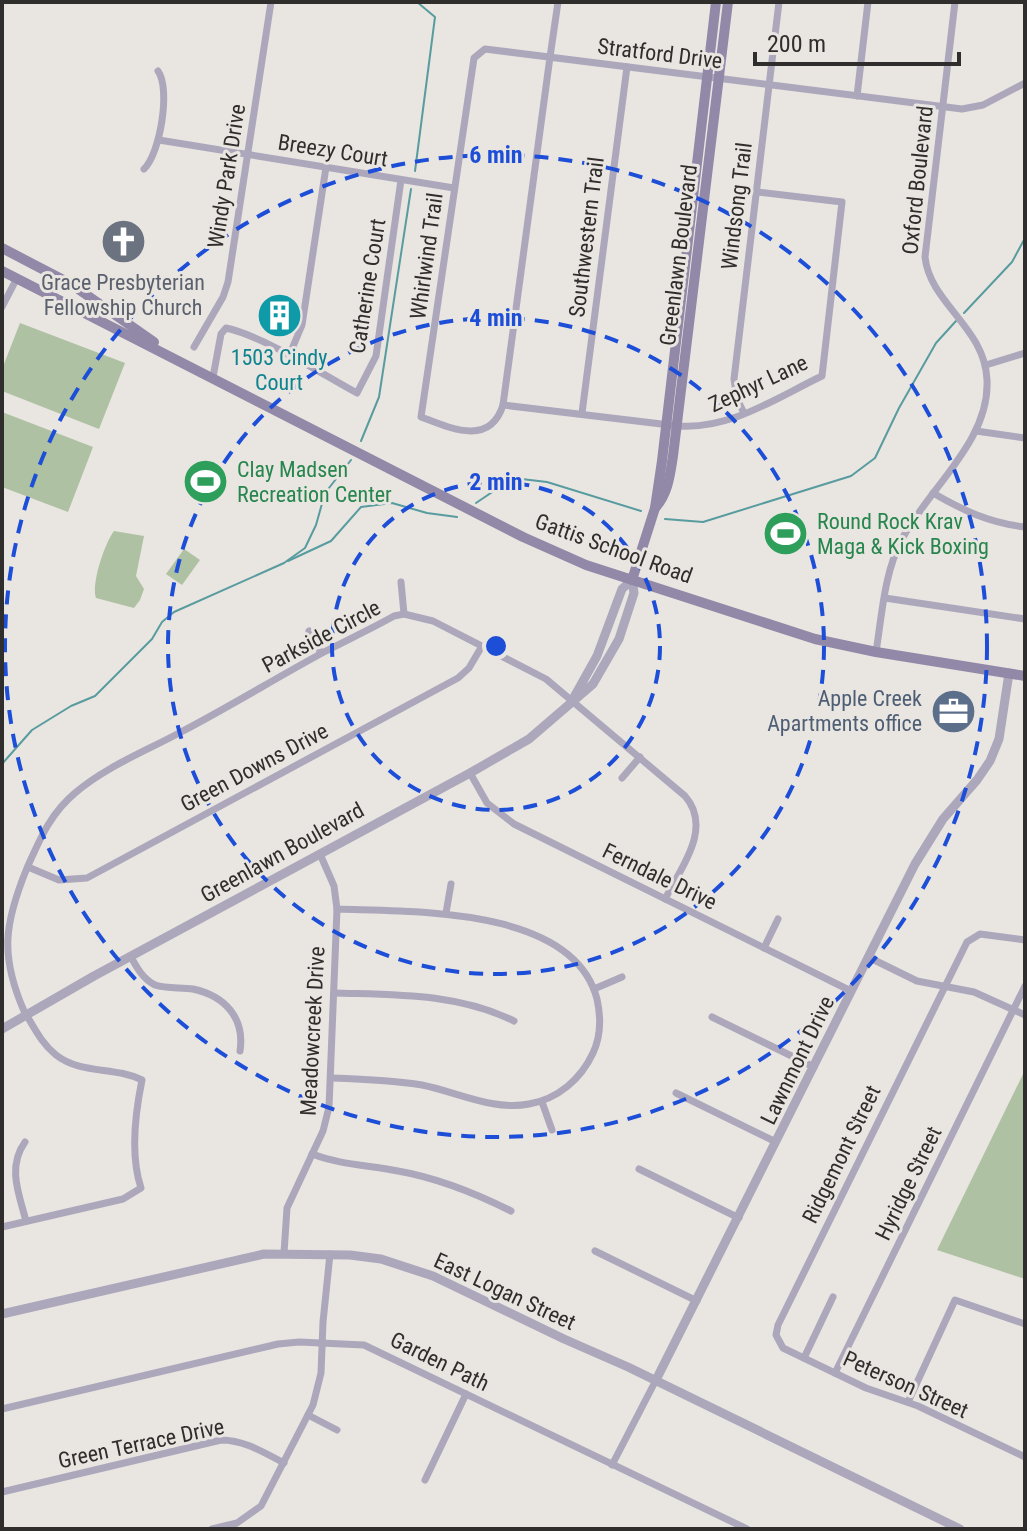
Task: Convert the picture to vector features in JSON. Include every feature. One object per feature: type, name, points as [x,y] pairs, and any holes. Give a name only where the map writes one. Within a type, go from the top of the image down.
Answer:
[{"type":"main road","name":"Greenlawn Boulevard","points":[[713,79],[716,2]]},
{"type":"main road","name":"Greenlawn Boulevard","points":[[632,580],[655,508],[672,425],[713,79],[728,2]]},
{"type":"main road","name":"Gattis School Road","points":[[2,248],[28,259],[104,304],[175,357]]},
{"type":"main road","name":"Gattis School Road","points":[[2,271],[544,547],[632,580],[815,639],[1025,676]]},
{"type":"street","name":"Windy Park Drive","points":[[194,347],[223,297],[228,282],[271,2]]},
{"type":"street","points":[[503,405],[558,2]]},
{"type":"street","name":"Windsong Trail","points":[[744,413],[737,399],[734,379],[779,2]]},
{"type":"street","points":[[857,96],[868,2]]},
{"type":"street","name":"Oxford Boulevard","points":[[876,652],[897,551],[908,529],[976,431],[987,398],[986,365],[972,333],[934,284],[926,266],[925,252],[955,2]]},
{"type":"street","name":"Stratford Drive","points":[[477,53],[485,49],[943,107],[978,107],[1025,83]]},
{"type":"street","name":"Whirlwind Trail","points":[[477,53],[421,417],[456,430],[474,432],[492,424],[503,405]]},
{"type":"street","name":"Southwestern Trail","points":[[582,413],[627,67]]},
{"type":"street","points":[[144,169],[155,155],[159,140],[164,88],[158,71]]},
{"type":"street","name":"Breezy Court","points":[[159,140],[454,188]]},
{"type":"street","points":[[213,377],[221,334],[226,328],[289,356],[302,325],[326,167]]},
{"type":"street","name":"Catherine Court","points":[[289,356],[357,393],[376,356],[401,180]]},
{"type":"street","name":"Zephyr Lane","points":[[503,405],[672,425],[706,426],[744,413],[822,376],[842,202],[757,192]]},
{"type":"street","points":[[2,307],[17,278]]},
{"type":"street","points":[[986,365],[1025,353]]},
{"type":"street","points":[[976,431],[1025,438]]},
{"type":"street","points":[[933,493],[972,515],[995,523],[1025,527]]},
{"type":"street","name":"Greenlawn Boulevard","points":[[2,1029],[529,739],[593,684],[615,648],[634,593],[632,580]]},
{"type":"street","points":[[401,582],[404,614]]},
{"type":"street","points":[[885,598],[1025,619]]},
{"type":"street","name":"Parkside Circle","points":[[26,1221],[123,1199],[141,1188],[135,1169],[138,1099],[142,1080],[127,1073],[89,1070],[69,1063],[45,1045],[7,979],[2,949],[9,912],[53,815],[77,791],[321,653],[404,614],[433,621],[546,679],[685,796],[696,815],[694,842],[665,899]]},
{"type":"street","points":[[309,631],[321,653]]},
{"type":"street","name":"Green Downs Drive","points":[[28,867],[59,880],[87,878],[458,678],[469,668],[482,646]]},
{"type":"street","name":"Lawnmont Drive","points":[[612,1465],[927,843],[990,761],[999,739],[1009,673]]},
{"type":"street","points":[[622,778],[640,757]]},
{"type":"street","name":"Ferndale Drive","points":[[470,773],[487,803],[505,818],[851,991]]},
{"type":"street","name":"Meadowcreek Drive","points":[[284,1253],[287,1208],[326,1119],[331,1078],[337,909],[334,886],[320,854]]},
{"type":"street","points":[[446,913],[451,884]]},
{"type":"street","points":[[331,1078],[420,1085],[506,1106],[542,1102],[574,1081],[594,1049],[600,1026],[594,989],[579,964],[551,944],[507,927],[446,913],[337,909]]},
{"type":"street","points":[[764,948],[778,919]]},
{"type":"street","name":"Ridgemont Street","points":[[776,1339],[778,1325],[970,938],[980,934],[1025,940]]},
{"type":"street","points":[[131,957],[140,972],[154,984],[204,993],[234,1012],[241,1032],[240,1051]]},
{"type":"street","points":[[868,957],[917,981],[974,992],[1025,1015]]},
{"type":"street","points":[[594,989],[622,977]]},
{"type":"street","name":"Hyridge Street","points":[[835,1373],[1025,986]]},
{"type":"street","points":[[334,993],[446,999],[481,1007],[514,1021]]},
{"type":"street","points":[[712,1017],[814,1067]]},
{"type":"street","points":[[676,1093],[776,1142]]},
{"type":"street","points":[[542,1102],[552,1130]]},
{"type":"street","points":[[2,1227],[26,1221],[14,1171],[16,1154],[25,1142]]},
{"type":"street","points":[[312,1154],[330,1161],[430,1178],[511,1211]]},
{"type":"street","points":[[639,1169],[739,1218]]},
{"type":"street","points":[[595,1251],[697,1301]]},
{"type":"street","name":"East Logan Street","points":[[2,1314],[242,1257],[284,1253],[381,1259],[425,1272],[656,1380],[960,1529]]},
{"type":"street","points":[[212,1529],[237,1523],[254,1513],[267,1497],[308,1415],[320,1384],[330,1254]]},
{"type":"street","points":[[804,1358],[833,1297]]},
{"type":"street","points":[[908,1402],[955,1300],[1025,1324]]},
{"type":"street","name":"Peterson Street","points":[[776,1339],[783,1348],[866,1388],[908,1402],[1025,1457]]},
{"type":"street","name":"Garden Path","points":[[2,1409],[278,1344],[323,1342],[372,1347],[747,1529]]},
{"type":"street","points":[[425,1480],[466,1394]]},
{"type":"street","points":[[308,1415],[337,1430]]},
{"type":"street","name":"Green Terrace Drive","points":[[2,1492],[221,1440],[252,1446],[284,1463]]},
{"type":"green space","points":[[20,323],[125,363],[99,429],[2,391],[2,369]]},
{"type":"green space","points":[[2,412],[93,447],[68,512],[2,487]]},
{"type":"green space","points":[[114,531],[144,536],[136,576],[144,589],[134,608],[96,598],[95,583],[100,563]]},
{"type":"green space","points":[[184,549],[200,560],[182,585],[166,574]]},
{"type":"green space","points":[[1025,1070],[1025,1279],[937,1250]]},
{"type":"waterway","points":[[415,171],[435,17],[417,2]]},
{"type":"waterway","points":[[361,441],[379,397],[411,189]]},
{"type":"waterway","points":[[964,313],[1012,262],[1025,238]]},
{"type":"waterway","points":[[665,519],[703,522],[851,476],[875,458],[936,343],[956,321]]},
{"type":"waterway","points":[[2,764],[32,730],[71,706],[95,696],[152,639],[162,622],[174,612],[284,563],[305,548],[316,525],[325,493],[351,460]]},
{"type":"waterway","points":[[476,503],[513,478],[547,482],[641,511]]},
{"type":"waterway","points":[[288,561],[331,541],[361,507],[392,503],[427,513],[457,517]]},
{"type":"place","name":"Grace Presbyterian Fellowship Church","points":[[123,241]]},
{"type":"place","name":"1503 Cindy Court","points":[[279,316]]},
{"type":"place","name":"Clay Madsen Recreation Center","points":[[206,482]]},
{"type":"place","name":"Round Rock Krav Maga & Kick Boxing","points":[[786,534]]},
{"type":"place","name":"Apple Creek Apartments office","points":[[953,711]]}]
